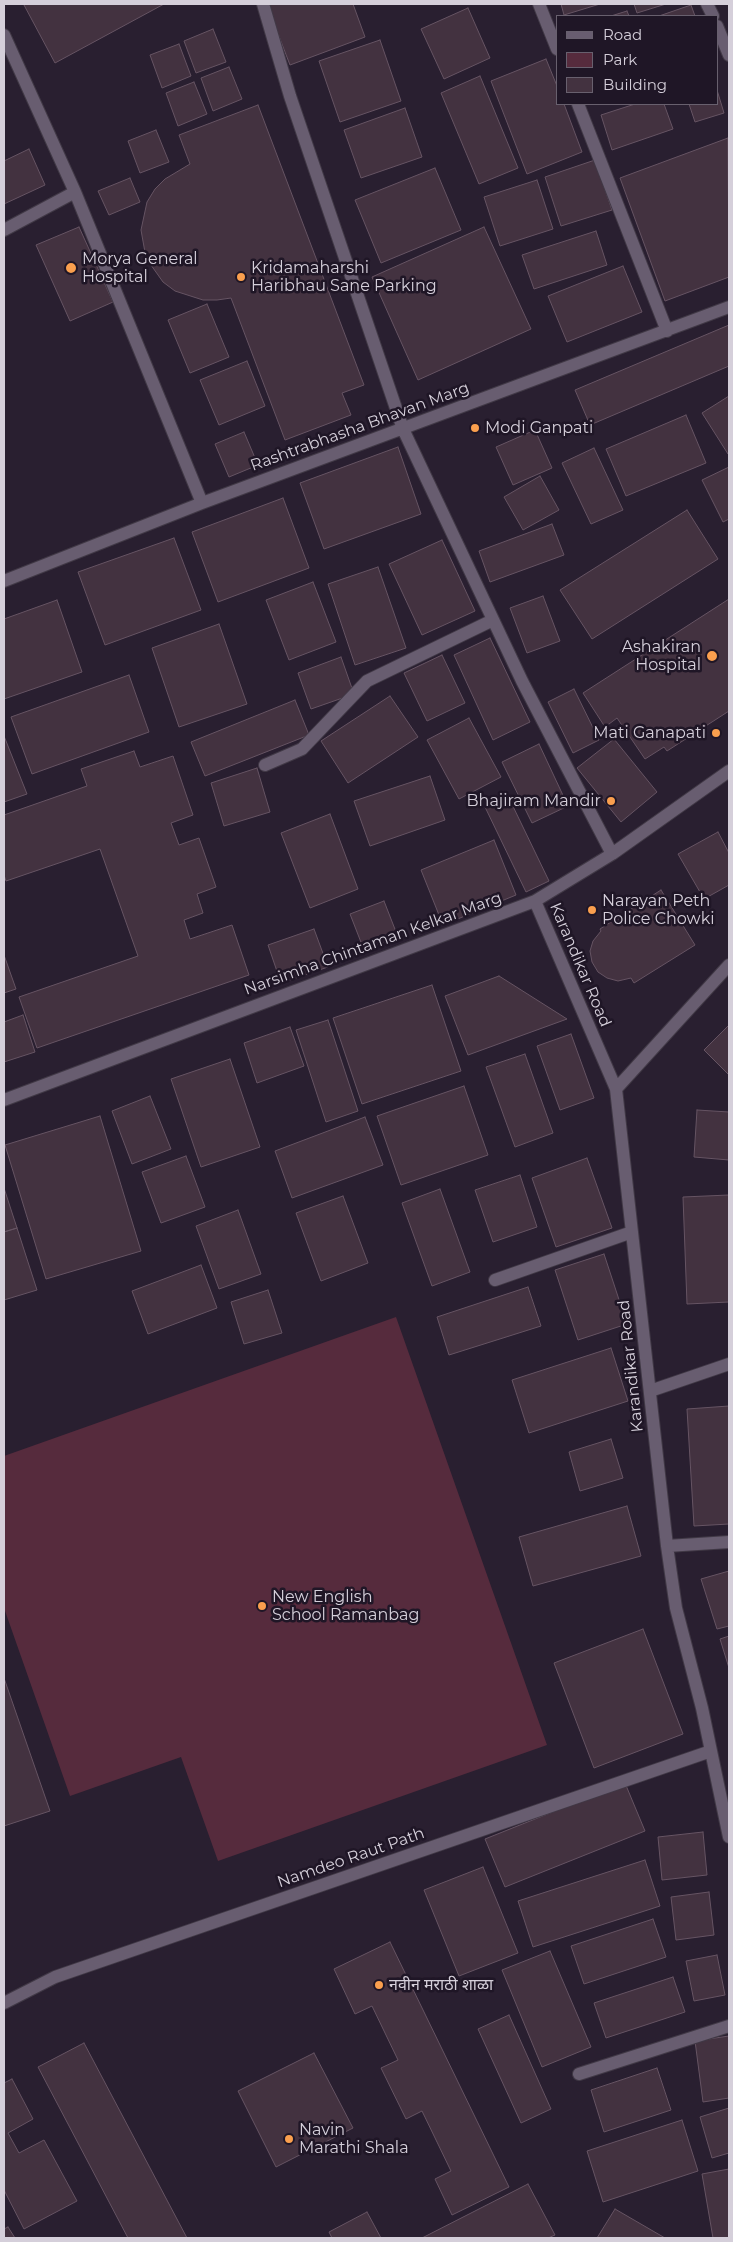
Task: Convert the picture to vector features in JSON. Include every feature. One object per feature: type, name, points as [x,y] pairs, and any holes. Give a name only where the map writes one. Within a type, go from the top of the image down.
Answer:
[{"type":"street","points":[[263,4],[290,96],[403,429],[522,680],[612,854]]},
{"type":"street","points":[[539,4],[556,46]]},
{"type":"street","points":[[718,28],[729,55]]},
{"type":"street","points":[[4,35],[74,192],[202,503]]},
{"type":"street","points":[[578,105],[667,331]]},
{"type":"street","points":[[4,230],[74,192]]},
{"type":"street","name":"Rashtrabhasha Bhavan Marg","points":[[4,581],[202,503],[729,307]]},
{"type":"street","points":[[265,764],[302,750],[367,681],[493,620]]},
{"type":"street","name":"Narsimha Chintaman Kelkar Marg","points":[[4,1100],[535,901],[612,854],[729,771]]},
{"type":"street","name":"Karandikar Road","points":[[535,901],[616,1089],[667,1546],[676,1608],[702,1708],[729,1837]]},
{"type":"street","points":[[616,1089],[729,965]]},
{"type":"street","points":[[495,1280],[632,1232]]},
{"type":"street","points":[[650,1391],[729,1364]]},
{"type":"street","points":[[667,1546],[729,1542]]},
{"type":"street","name":"Namdeo Raut Path","points":[[4,2003],[55,1977],[711,1751]]},
{"type":"street","points":[[579,2074],[729,2026]]},
{"type":"green space","name":"New English School Ramanbag","points":[[396,1317],[547,1745],[218,1861],[181,1757],[70,1796],[4,1608],[4,1456]]},
{"type":"building","points":[[25,4],[164,4],[55,63]]},
{"type":"building","points":[[353,4],[365,37],[290,65],[267,5]]},
{"type":"building","points":[[561,4],[600,4],[564,15]]},
{"type":"building","points":[[634,4],[666,4],[637,13]]},
{"type":"building","points":[[691,5],[695,15],[662,15]]},
{"type":"building","points":[[468,8],[490,58],[444,79],[421,29]]},
{"type":"building","points":[[627,11],[629,15],[614,15]]},
{"type":"building","points":[[213,29],[226,62],[196,73],[184,41]]},
{"type":"building","points":[[380,40],[401,101],[340,122],[319,61]]},
{"type":"building","points":[[179,44],[191,76],[162,88],[150,55]]},
{"type":"building","points":[[546,59],[556,84],[556,105],[564,105],[582,152],[527,174],[491,81]]},
{"type":"building","points":[[229,67],[242,99],[213,111],[201,78]]},
{"type":"building","points":[[480,76],[518,168],[479,184],[441,93]]},
{"type":"building","points":[[194,82],[207,114],[178,126],[166,93]]},
{"type":"building","points":[[718,93],[724,113],[695,122],[689,105],[718,105]]},
{"type":"building","name":"Kridamaharshi Haribhau Sane Parking","points":[[258,105],[364,385],[342,393],[351,415],[285,440],[231,298],[203,300],[175,291],[163,282],[146,258],[141,230],[147,202],[155,189],[165,179],[190,164],[179,135]]},
{"type":"building","points":[[632,105],[664,105],[673,129],[612,150],[601,115]]},
{"type":"building","points":[[405,108],[422,157],[361,178],[344,130]]},
{"type":"building","points":[[156,130],[169,162],[140,173],[128,141]]},
{"type":"building","points":[[728,138],[729,277],[665,301],[620,178]]},
{"type":"building","points":[[29,149],[45,185],[4,204],[4,161]]},
{"type":"building","points":[[595,160],[612,210],[561,226],[545,177]]},
{"type":"building","points":[[435,168],[461,230],[381,263],[355,200]]},
{"type":"building","points":[[130,178],[140,202],[109,215],[98,191]]},
{"type":"building","points":[[537,180],[553,229],[500,246],[484,197]]},
{"type":"building","points":[[79,227],[113,302],[70,321],[36,245]]},
{"type":"building","points":[[484,227],[531,329],[418,380],[372,277]]},
{"type":"building","points":[[596,231],[607,265],[534,289],[522,255]]},
{"type":"building","points":[[623,266],[642,312],[567,342],[548,296]]},
{"type":"building","points":[[207,304],[229,357],[190,373],[168,320]]},
{"type":"building","points":[[729,325],[729,366],[590,425],[575,390]]},
{"type":"building","points":[[247,361],[265,406],[219,425],[200,380]]},
{"type":"building","points":[[729,396],[729,453],[728,454],[702,413]]},
{"type":"building","points":[[686,415],[706,463],[626,496],[606,449]]},
{"type":"building","points":[[535,430],[552,468],[513,485],[496,447]]},
{"type":"building","points":[[244,432],[258,465],[229,477],[215,444]]},
{"type":"building","points":[[398,447],[421,514],[324,549],[300,483]]},
{"type":"building","points":[[594,448],[623,510],[591,524],[562,463]]},
{"type":"building","points":[[729,467],[729,519],[723,522],[702,480]]},
{"type":"building","points":[[540,476],[559,510],[523,530],[504,497]]},
{"type":"building","points":[[283,498],[309,568],[218,602],[192,532]]},
{"type":"building","points":[[687,510],[718,559],[592,639],[560,590]]},
{"type":"building","points":[[552,524],[564,555],[490,582],[479,551]]},
{"type":"building","points":[[174,538],[201,610],[105,645],[78,572]]},
{"type":"building","points":[[442,540],[475,611],[422,635],[389,564]]},
{"type":"building","points":[[378,567],[406,648],[355,665],[328,584]]},
{"type":"building","points":[[313,582],[336,642],[289,660],[266,600]]},
{"type":"building","points":[[543,596],[560,641],[527,653],[510,608]]},
{"type":"building","points":[[729,599],[729,711],[667,751],[664,747],[645,759],[617,718],[605,727],[583,693]]},
{"type":"building","points":[[57,600],[82,672],[4,699],[4,619]]},
{"type":"building","points":[[219,624],[247,704],[179,727],[152,648]]},
{"type":"building","points":[[490,638],[530,722],[493,740],[454,655]]},
{"type":"building","points":[[442,655],[465,703],[427,721],[404,673]]},
{"type":"building","points":[[341,657],[354,694],[311,709],[298,673]]},
{"type":"building","points":[[129,675],[149,732],[32,774],[11,717]]},
{"type":"building","points":[[574,689],[599,740],[573,753],[548,702]]},
{"type":"building","points":[[390,696],[418,737],[348,783],[321,741]]},
{"type":"building","points":[[295,700],[309,735],[205,776],[191,742]]},
{"type":"building","points":[[469,718],[501,777],[459,799],[427,740]]},
{"type":"building","points":[[4,736],[27,794],[4,802]]},
{"type":"building","points":[[614,739],[657,792],[621,822],[577,768]]},
{"type":"building","points":[[539,744],[568,806],[532,823],[502,762]]},
{"type":"building","points":[[134,751],[140,767],[173,756],[193,815],[171,823],[179,845],[199,838],[216,887],[197,894],[203,913],[184,920],[190,939],[232,925],[249,975],[37,1048],[19,997],[138,956],[100,849],[6,881],[4,875],[4,815],[87,786],[81,769]]},
{"type":"building","points":[[257,768],[270,812],[224,826],[211,783]]},
{"type":"building","points":[[430,776],[445,820],[370,846],[354,801]]},
{"type":"building","points":[[508,796],[549,881],[526,892],[485,807]]},
{"type":"building","points":[[330,814],[358,889],[310,908],[281,833]]},
{"type":"building","points":[[718,832],[729,853],[729,885],[704,899],[678,854]]},
{"type":"building","points":[[494,840],[516,895],[443,925],[421,870]]},
{"type":"building","points":[[661,890],[695,945],[634,983],[631,978],[618,981],[607,978],[598,972],[592,962],[590,951],[593,941],[601,931],[600,929]]},
{"type":"building","points":[[384,901],[398,937],[364,950],[350,914]]},
{"type":"building","points":[[314,929],[328,967],[281,983],[268,945]]},
{"type":"building","points":[[4,955],[16,989],[4,993]]},
{"type":"building","points":[[499,976],[567,1019],[468,1055],[445,996]]},
{"type":"building","points":[[432,985],[461,1071],[362,1104],[333,1018]]},
{"type":"building","points":[[23,1015],[35,1052],[4,1062],[4,1022]]},
{"type":"building","points":[[328,1020],[358,1111],[326,1122],[296,1030]]},
{"type":"building","points":[[729,1025],[729,1075],[704,1050]]},
{"type":"building","points":[[290,1027],[304,1066],[257,1083],[244,1043]]},
{"type":"building","points":[[571,1034],[594,1098],[560,1110],[537,1046]]},
{"type":"building","points":[[525,1054],[553,1133],[515,1147],[486,1067]]},
{"type":"building","points":[[230,1059],[260,1147],[201,1167],[171,1079]]},
{"type":"building","points":[[464,1086],[488,1155],[401,1185],[377,1116]]},
{"type":"building","points":[[150,1096],[171,1149],[132,1164],[112,1111]]},
{"type":"building","points":[[697,1110],[729,1112],[729,1160],[694,1157]]},
{"type":"building","points":[[100,1116],[141,1251],[46,1279],[5,1145]]},
{"type":"building","points":[[365,1117],[383,1165],[292,1198],[275,1151]]},
{"type":"building","points":[[186,1156],[205,1207],[161,1223],[142,1172]]},
{"type":"building","points":[[587,1158],[612,1228],[556,1247],[532,1178]]},
{"type":"building","points":[[520,1175],[537,1227],[493,1242],[475,1190]]},
{"type":"building","points":[[4,1188],[17,1228],[4,1232]]},
{"type":"building","points":[[440,1189],[470,1272],[432,1286],[402,1203]]},
{"type":"building","points":[[729,1195],[729,1302],[687,1304],[683,1197]]},
{"type":"building","points":[[343,1196],[368,1263],[321,1281],[296,1213]]},
{"type":"building","points":[[238,1210],[261,1274],[219,1289],[196,1226]]},
{"type":"building","points":[[17,1228],[37,1290],[4,1300],[4,1232]]},
{"type":"building","points":[[604,1254],[627,1324],[578,1340],[555,1270]]},
{"type":"building","points":[[201,1265],[217,1308],[148,1334],[132,1291]]},
{"type":"building","points":[[528,1287],[541,1326],[449,1355],[437,1317]]},
{"type":"building","points":[[268,1290],[282,1333],[244,1344],[231,1302]]},
{"type":"building","points":[[611,1348],[628,1401],[529,1433],[512,1380]]},
{"type":"building","points":[[729,1406],[729,1524],[694,1526],[687,1409]]},
{"type":"building","points":[[611,1439],[623,1478],[580,1491],[569,1452]]},
{"type":"building","points":[[627,1506],[641,1556],[533,1586],[519,1537]]},
{"type":"building","points":[[729,1571],[729,1626],[717,1629],[701,1579]]},
{"type":"building","points":[[643,1629],[683,1734],[594,1768],[554,1663]]},
{"type":"building","points":[[729,1636],[729,1668],[720,1639]]},
{"type":"building","points":[[4,1678],[50,1811],[4,1826]]},
{"type":"building","points":[[625,1783],[645,1831],[505,1887],[485,1839]]},
{"type":"building","points":[[703,1832],[707,1875],[662,1880],[658,1837]]},
{"type":"building","points":[[645,1860],[660,1906],[533,1947],[518,1901]]},
{"type":"building","points":[[483,1867],[518,1953],[459,1976],[424,1890]]},
{"type":"building","points":[[709,1892],[714,1935],[676,1940],[671,1897]]},
{"type":"building","points":[[653,1919],[666,1957],[584,1984],[571,1946]]},
{"type":"building","points":[[390,1942],[509,2187],[452,2215],[435,2179],[451,2171],[422,2111],[406,2119],[381,2068],[398,2060],[372,2006],[355,2014],[334,1969]]},
{"type":"building","points":[[550,1951],[591,2047],[542,2067],[502,1970]]},
{"type":"building","points":[[717,1955],[725,1995],[694,2001],[686,1961]]},
{"type":"building","points":[[673,1977],[685,2012],[606,2038],[594,2003]]},
{"type":"building","points":[[509,2015],[551,2109],[521,2123],[478,2029]]},
{"type":"building","points":[[729,2036],[729,2098],[703,2102],[695,2041]]},
{"type":"building","points":[[84,2043],[187,2238],[128,2238],[38,2067]]},
{"type":"building","points":[[314,2053],[353,2128],[276,2167],[238,2091]]},
{"type":"building","points":[[657,2068],[671,2110],[604,2132],[591,2090]]},
{"type":"building","points":[[12,2079],[33,2119],[8,2133],[19,2153],[44,2140],[77,2201],[24,2229],[4,2190],[4,2083]]},
{"type":"building","points":[[729,2108],[729,2153],[712,2158],[700,2117]]},
{"type":"building","points":[[682,2120],[698,2171],[603,2202],[587,2151]]},
{"type":"building","points":[[729,2169],[729,2238],[713,2238],[702,2174]]},
{"type":"building","points":[[528,2184],[555,2235],[548,2238],[422,2238]]},
{"type":"building","points":[[615,2209],[665,2238],[597,2238]]},
{"type":"building","points":[[367,2212],[381,2238],[332,2238],[329,2232]]},
{"type":"building","points":[[8,2227],[15,2238],[4,2238],[4,2229]]},
{"type":"place","name":"Morya General Hospital","points":[[71,268]]},
{"type":"place","name":"Kridamaharshi Haribhau Sane Parking","points":[[241,277]]},
{"type":"place","name":"Modi Ganpati","points":[[475,428]]},
{"type":"place","name":"Ashakiran Hospital","points":[[712,656]]},
{"type":"place","name":"Mati Ganapati","points":[[716,733]]},
{"type":"place","name":"Bhajiram Mandir","points":[[611,801]]},
{"type":"place","name":"Narayan Peth Police Chowki","points":[[592,910]]},
{"type":"place","name":"New English School Ramanbag","points":[[262,1606]]},
{"type":"place","name":"नवीन मराठी शाळा","points":[[379,1985]]},
{"type":"place","name":"Navin Marathi Shala","points":[[289,2139]]}]
